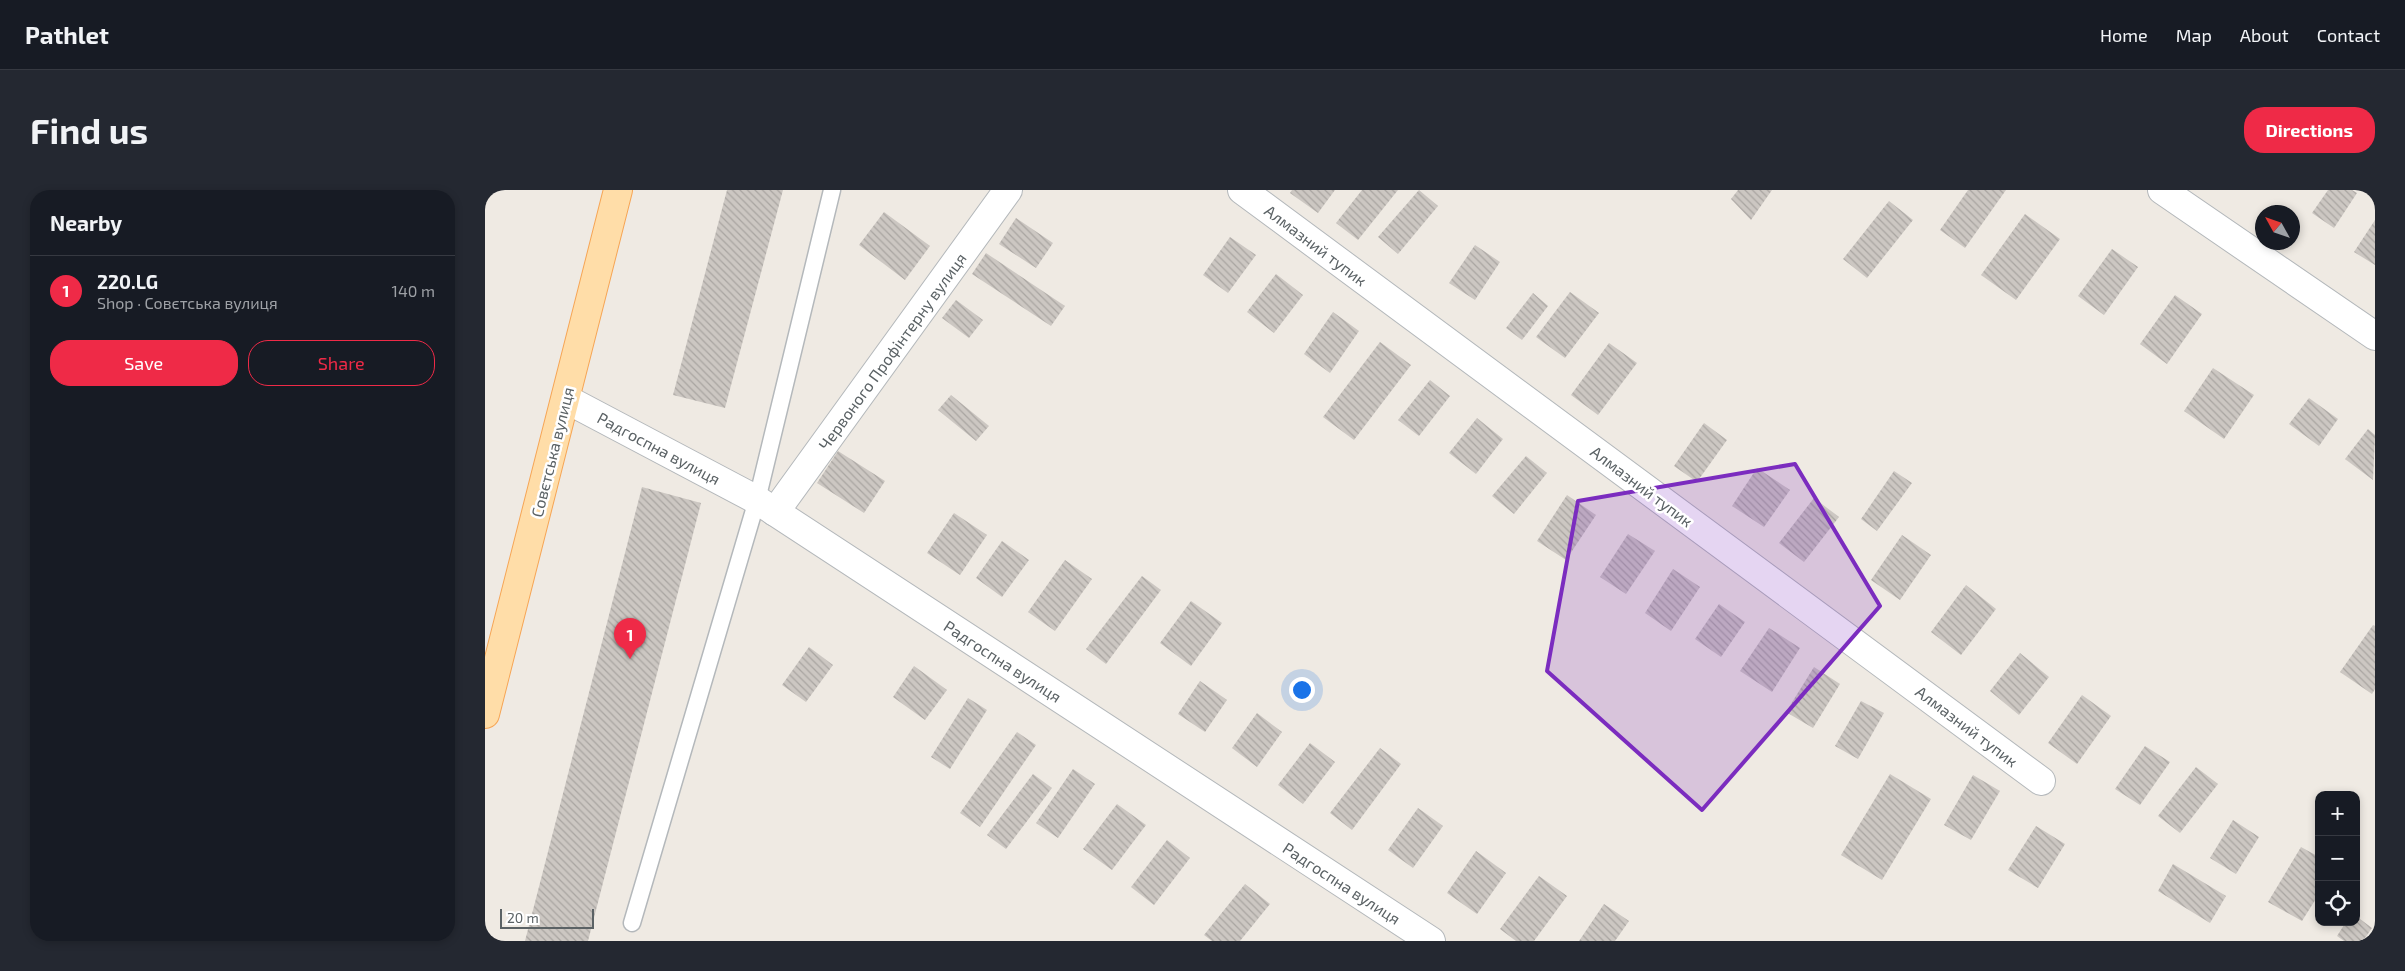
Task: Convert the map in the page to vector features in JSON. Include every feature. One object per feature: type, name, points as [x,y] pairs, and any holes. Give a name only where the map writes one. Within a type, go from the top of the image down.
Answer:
[{"type":"main road","name":"Совєтська вулиця","points":[[485,714],[618,190]]},
{"type":"street","name":"Червоного Профінтерну вулиця","points":[[766,506],[1008,190]]},
{"type":"street","name":"Алмазний тупик","points":[[1242,190],[2041,781]]},
{"type":"street","points":[[2162,190],[2375,336]]},
{"type":"street","name":"Радгоспна вулиця","points":[[565,399],[766,506],[1431,941]]},
{"type":"lane","points":[[632,923],[766,506],[832,190]]},
{"type":"highlighted area","points":[[1795,464],[1880,606],[1702,810],[1547,671],[1578,501]]},
{"type":"building","points":[[727,190],[783,190],[725,408],[673,395]]},
{"type":"building","points":[[1292,190],[1335,190],[1318,213],[1290,193]]},
{"type":"building","points":[[1362,190],[1398,190],[1358,240],[1336,223]]},
{"type":"building","points":[[1419,190],[1438,206],[1398,254],[1378,237]]},
{"type":"building","points":[[1738,190],[1772,190],[1751,220],[1731,199]]},
{"type":"building","points":[[1968,190],[2006,190],[1965,248],[1940,230]]},
{"type":"building","points":[[2328,190],[2352,190],[2357,193],[2334,228],[2312,213]]},
{"type":"building","points":[[1889,201],[1913,220],[1867,278],[1843,259]]},
{"type":"building","points":[[884,212],[930,246],[905,280],[859,245]]},
{"type":"building","points":[[2025,214],[2060,239],[2016,300],[1981,275]]},
{"type":"building","points":[[1016,218],[1053,243],[1036,268],[999,244]]},
{"type":"building","points":[[2375,220],[2375,265],[2354,252]]},
{"type":"building","points":[[1230,237],[1256,255],[1228,293],[1203,275]]},
{"type":"building","points":[[1475,245],[1500,262],[1475,300],[1449,283]]},
{"type":"building","points":[[2112,249],[2138,267],[2104,315],[2078,296]]},
{"type":"building","points":[[986,253],[1065,306],[1051,326],[972,274]]},
{"type":"building","points":[[1276,274],[1303,295],[1274,333],[1247,312]]},
{"type":"building","points":[[1570,292],[1599,313],[1565,358],[1536,337]]},
{"type":"building","points":[[1533,293],[1548,306],[1522,340],[1506,328]]},
{"type":"building","points":[[2175,295],[2202,314],[2167,364],[2140,344]]},
{"type":"building","points":[[956,300],[983,320],[969,338],[942,318]]},
{"type":"building","points":[[1333,312],[1359,331],[1330,373],[1304,354]]},
{"type":"building","points":[[1380,342],[1411,365],[1354,440],[1323,417]]},
{"type":"building","points":[[1609,343],[1637,363],[1598,415],[1571,395]]},
{"type":"building","points":[[2213,368],[2254,395],[2224,439],[2184,411]]},
{"type":"building","points":[[1430,380],[1450,396],[1419,436],[1398,420]]},
{"type":"building","points":[[951,395],[989,426],[976,441],[938,410]]},
{"type":"building","points":[[2309,398],[2338,419],[2319,446],[2289,424]]},
{"type":"building","points":[[1477,418],[1503,439],[1476,474],[1449,453]]},
{"type":"building","points":[[1704,423],[1727,440],[1697,482],[1674,466]]},
{"type":"building","points":[[2368,429],[2375,435],[2373,480],[2345,459]]},
{"type":"building","points":[[838,451],[885,481],[864,513],[817,483]]},
{"type":"building","points":[[1526,456],[1547,473],[1514,514],[1492,496]]},
{"type":"building","points":[[1757,468],[1790,490],[1764,527],[1732,506]]},
{"type":"building","points":[[1894,471],[1912,483],[1877,531],[1861,519]]},
{"type":"building","points":[[642,487],[701,503],[588,941],[525,941]]},
{"type":"building","points":[[1567,495],[1596,515],[1566,560],[1537,541]]},
{"type":"building","points":[[1814,498],[1839,517],[1804,562],[1779,543]]},
{"type":"building","points":[[954,513],[987,535],[960,575],[927,553]]},
{"type":"building","points":[[1628,534],[1655,551],[1626,594],[1600,577]]},
{"type":"building","points":[[1902,535],[1931,555],[1900,600],[1871,580]]},
{"type":"building","points":[[1002,541],[1029,560],[1002,597],[976,578]]},
{"type":"building","points":[[1065,560],[1092,579],[1055,631],[1028,612]]},
{"type":"building","points":[[1673,569],[1700,587],[1671,631],[1645,613]]},
{"type":"building","points":[[1142,576],[1161,590],[1106,664],[1086,649]]},
{"type":"building","points":[[1966,585],[1996,609],[1961,655],[1931,632]]},
{"type":"building","points":[[1191,601],[1222,623],[1191,666],[1160,643]]},
{"type":"building","points":[[1719,604],[1745,622],[1721,657],[1695,639]]},
{"type":"building","points":[[2373,625],[2375,626],[2375,689],[2372,694],[2340,672]]},
{"type":"building","points":[[1769,628],[1800,648],[1772,692],[1740,671]]},
{"type":"building","points":[[809,647],[833,665],[806,702],[782,685]]},
{"type":"building","points":[[2020,653],[2049,677],[2019,715],[1990,691]]},
{"type":"building","points":[[914,666],[947,690],[925,720],[893,697]]},
{"type":"building","points":[[1814,667],[1840,684],[1813,728],[1786,712]]},
{"type":"building","points":[[1200,681],[1227,700],[1205,732],[1178,714]]},
{"type":"building","points":[[2082,695],[2111,716],[2077,764],[2048,743]]},
{"type":"building","points":[[968,698],[987,710],[950,769],[931,757]]},
{"type":"building","points":[[1861,701],[1884,713],[1858,759],[1835,746]]},
{"type":"building","points":[[1257,713],[1282,732],[1257,767],[1232,748]]},
{"type":"building","points":[[1017,732],[1036,745],[980,827],[960,813]]},
{"type":"building","points":[[1310,743],[1335,762],[1303,804],[1278,785]]},
{"type":"building","points":[[2145,746],[2170,762],[2140,805],[2115,789]]},
{"type":"building","points":[[1380,748],[1401,764],[1352,830],[1330,813]]},
{"type":"building","points":[[2196,767],[2218,784],[2180,833],[2158,816]]},
{"type":"building","points":[[1073,769],[1095,784],[1058,838],[1036,823]]},
{"type":"building","points":[[1033,774],[1052,788],[1006,849],[987,835]]},
{"type":"building","points":[[1890,774],[1931,799],[1882,880],[1841,855]]},
{"type":"building","points":[[1973,775],[2000,791],[1971,840],[1944,825]]},
{"type":"building","points":[[1117,804],[1146,825],[1112,870],[1083,849]]},
{"type":"building","points":[[1418,808],[1443,826],[1413,868],[1388,850]]},
{"type":"building","points":[[2233,820],[2259,837],[2236,874],[2210,858]]},
{"type":"building","points":[[2036,826],[2065,844],[2038,888],[2008,870]]},
{"type":"building","points":[[1167,840],[1190,858],[1154,905],[1131,887]]},
{"type":"building","points":[[2301,847],[2315,855],[2315,900],[2302,921],[2268,902]]},
{"type":"building","points":[[1476,851],[1506,873],[1477,914],[1447,893]]},
{"type":"building","points":[[2173,864],[2226,896],[2210,923],[2158,891]]},
{"type":"building","points":[[1539,876],[1567,896],[1534,941],[1516,941],[1500,929]]},
{"type":"building","points":[[1245,884],[1270,904],[1240,941],[1212,941],[1204,935]]},
{"type":"building","points":[[1604,904],[1629,921],[1615,941],[1579,941]]},
{"type":"building","points":[[2360,919],[2372,928],[2363,941],[2344,941],[2337,936],[2343,926],[2360,926]]},
{"type":"place","name":"220.LG","points":[[630,659]]}]
